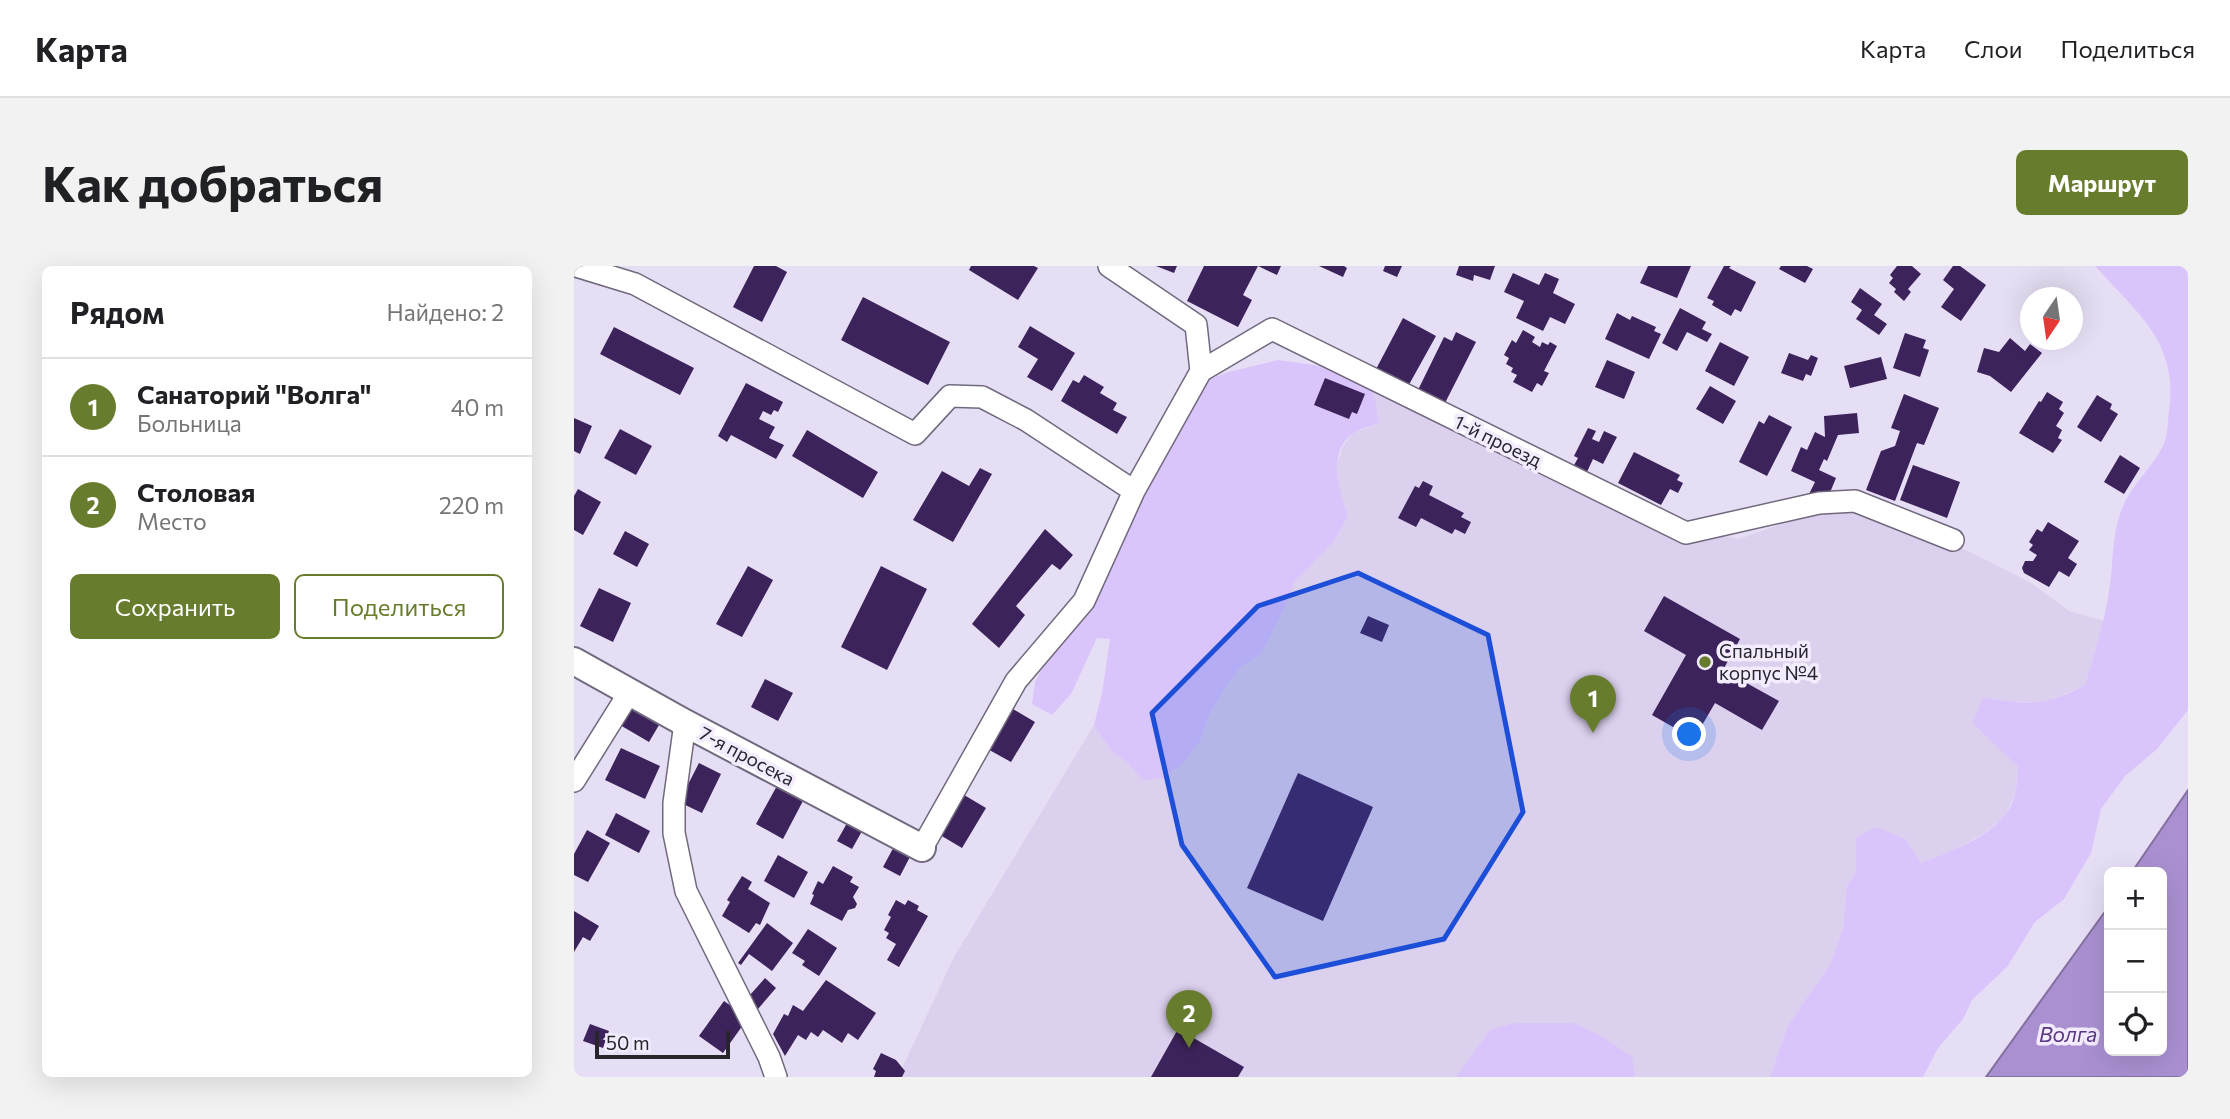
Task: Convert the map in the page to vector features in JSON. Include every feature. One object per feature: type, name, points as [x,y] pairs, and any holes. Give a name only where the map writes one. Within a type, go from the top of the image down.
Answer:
[{"type":"street","points":[[576,266],[635,284],[915,433],[950,396],[982,397],[1026,420],[1134,491]]},
{"type":"street","points":[[922,848],[1016,681],[1084,601],[1134,491],[1200,371],[1196,325],[1109,266]]},
{"type":"street","name":"1-й проезд","points":[[1200,371],[1272,329],[1686,533],[1819,503],[1855,501],[1953,540]]},
{"type":"street","name":"7-я просека","points":[[574,661],[922,848]]},
{"type":"street","points":[[574,781],[629,692]]},
{"type":"street","points":[[685,723],[674,803],[674,833],[686,891],[769,1057],[776,1077]]},
{"type":"highlighted area","points":[[1358,573],[1488,635],[1523,812],[1444,939],[1275,977],[1182,845],[1152,713],[1258,606]]},
{"type":"shaded area","points":[[2095,266],[2188,266],[2188,710],[2157,749],[2125,776],[2101,809],[2091,853],[2064,899],[2035,922],[2007,967],[1972,1000],[1963,1019],[1938,1048],[1923,1077],[1770,1077],[1788,1025],[1830,965],[1843,928],[1847,885],[1856,872],[1856,837],[1877,827],[1905,839],[1921,863],[1963,846],[1990,830],[2001,820],[2015,795],[2018,767],[1973,723],[1983,697],[2024,703],[2047,701],[2085,685],[2107,604],[2120,515],[2128,496],[2165,441],[2170,386],[2161,347],[2151,330]]},
{"type":"shaded area","points":[[1278,360],[1341,371],[1363,382],[1373,393],[1379,423],[1354,433],[1340,450],[1337,472],[1348,515],[1335,540],[1294,583],[1261,654],[1241,667],[1226,686],[1211,711],[1200,741],[1183,763],[1164,778],[1143,780],[1127,762],[1111,751],[1094,725],[1110,639],[1097,638],[1071,694],[1052,715],[1032,704],[1035,682],[1194,385],[1229,372]]},
{"type":"shaded area","points":[[1371,391],[1666,524],[1739,539],[1828,507],[1886,514],[2031,583],[2069,611],[2104,621],[2085,685],[2048,702],[2012,702],[1983,697],[2003,751],[2018,767],[2015,796],[2003,818],[1984,833],[1953,851],[1920,863],[1905,839],[1877,828],[1856,837],[1856,872],[1847,885],[1843,928],[1830,965],[1788,1025],[1770,1077],[898,1077],[954,957],[1094,725],[1111,751],[1127,762],[1143,779],[1183,763],[1200,741],[1211,711],[1226,686],[1241,667],[1261,654],[1294,583],[1335,540],[1348,515],[1338,488],[1337,464],[1343,446],[1353,433],[1379,423]]},
{"type":"shaded area","points":[[1514,1023],[1574,1023],[1603,1037],[1632,1057],[1635,1077],[1456,1077],[1490,1030]]},
{"type":"water","name":"Волга","points":[[2188,790],[2188,1077],[1986,1077],[2104,913],[2104,1056],[2167,1056],[2167,867],[2135,867]]},
{"type":"building","points":[[754,266],[776,266],[787,272],[762,322],[733,307]]},
{"type":"building","points":[[971,266],[1038,268],[1018,300],[969,270]]},
{"type":"building","points":[[1156,266],[1177,266],[1174,273]]},
{"type":"building","points":[[1204,266],[1258,266],[1243,295],[1252,300],[1238,327],[1187,301]]},
{"type":"building","points":[[1258,266],[1281,266],[1277,275]]},
{"type":"building","points":[[1319,266],[1344,266],[1347,268],[1343,277]]},
{"type":"building","points":[[1385,266],[1402,266],[1397,277],[1383,271]]},
{"type":"building","points":[[1459,266],[1495,266],[1490,280],[1474,275],[1473,281],[1456,275]]},
{"type":"building","points":[[1648,266],[1691,266],[1677,298],[1640,283]]},
{"type":"building","points":[[1724,266],[1731,266],[1729,268],[1756,282],[1741,312],[1735,309],[1731,316],[1712,305],[1714,301],[1707,298]]},
{"type":"building","points":[[1781,266],[1807,266],[1813,269],[1805,283],[1779,269]]},
{"type":"building","points":[[1897,266],[1912,266],[1921,274],[1908,289],[1911,292],[1904,301],[1889,283],[1893,278],[1890,275]]},
{"type":"building","points":[[1953,266],[1960,266],[1986,285],[1961,321],[1941,307],[1954,289],[1943,280]]},
{"type":"building","points":[[1513,273],[1539,285],[1545,273],[1559,279],[1553,293],[1575,304],[1565,324],[1550,317],[1543,331],[1516,318],[1524,301],[1504,292]]},
{"type":"building","points":[[1860,288],[1882,304],[1874,315],[1887,324],[1879,335],[1856,319],[1862,310],[1851,302]]},
{"type":"building","points":[[863,297],[950,342],[928,385],[841,340]]},
{"type":"building","points":[[1680,308],[1706,322],[1702,329],[1712,334],[1707,342],[1687,332],[1677,351],[1662,343]]},
{"type":"building","points":[[1617,313],[1630,320],[1632,316],[1656,327],[1654,331],[1661,334],[1649,359],[1605,339]]},
{"type":"building","points":[[1403,318],[1436,336],[1406,390],[1374,373]]},
{"type":"building","points":[[1030,326],[1075,353],[1052,391],[1027,377],[1038,359],[1018,347]]},
{"type":"building","points":[[614,327],[694,368],[680,395],[600,354]]},
{"type":"building","points":[[1523,330],[1535,337],[1532,342],[1540,347],[1542,342],[1557,346],[1544,371],[1549,373],[1542,386],[1537,383],[1532,392],[1513,382],[1517,375],[1511,372],[1513,368],[1506,364],[1509,358],[1504,355],[1512,340],[1516,343]]},
{"type":"building","points":[[1456,332],[1476,342],[1444,405],[1417,392],[1444,337],[1452,341]]},
{"type":"building","points":[[1905,333],[1926,340],[1923,348],[1929,350],[1920,377],[1893,368]]},
{"type":"building","points":[[2010,338],[2020,347],[2020,350],[2038,350],[2042,353],[2011,392],[1990,376],[1977,372],[1984,348],[1999,352]]},
{"type":"building","points":[[1720,342],[1749,357],[1734,386],[1705,371]]},
{"type":"building","points":[[1789,353],[1808,360],[1811,355],[1818,358],[1811,376],[1806,374],[1803,381],[1781,373]]},
{"type":"building","points":[[1881,357],[1887,379],[1850,388],[1844,366]]},
{"type":"building","points":[[1607,360],[1635,372],[1624,399],[1595,387]]},
{"type":"building","points":[[1084,375],[1104,387],[1100,393],[1117,403],[1113,410],[1127,417],[1117,434],[1061,401],[1073,380],[1079,383]]},
{"type":"building","points":[[1325,378],[1365,394],[1357,414],[1352,412],[1349,419],[1314,405]]},
{"type":"building","points":[[746,383],[783,402],[778,412],[774,410],[771,415],[763,411],[759,419],[775,427],[769,438],[784,445],[776,459],[731,435],[727,442],[718,436]]},
{"type":"building","points":[[1710,386],[1736,401],[1723,424],[1696,409]]},
{"type":"building","points":[[2047,392],[2063,402],[2059,409],[2064,413],[2056,426],[2062,430],[2058,438],[2062,440],[2053,453],[2019,433]]},
{"type":"building","points":[[1904,394],[1939,408],[1924,445],[1917,443],[1895,501],[1866,490],[1881,451],[1895,446],[1900,431],[1891,428]]},
{"type":"building","points":[[2097,395],[2112,404],[2110,409],[2118,414],[2101,442],[2077,427]]},
{"type":"building","points":[[1857,413],[1859,433],[1838,435],[1827,461],[1824,459],[1819,470],[1836,478],[1829,495],[1808,496],[1815,482],[1791,471],[1801,447],[1807,450],[1815,432],[1825,437],[1824,416]]},
{"type":"building","points":[[1769,415],[1792,427],[1767,476],[1739,462],[1759,421],[1764,424]]},
{"type":"building","points":[[574,418],[592,426],[580,454],[574,451]]},
{"type":"building","points":[[1588,428],[1596,431],[1592,439],[1599,442],[1604,431],[1617,437],[1603,464],[1593,459],[1586,474],[1573,467],[1578,458],[1574,456]]},
{"type":"building","points":[[620,429],[652,446],[636,475],[604,458]]},
{"type":"building","points":[[807,430],[878,472],[863,498],[792,456]]},
{"type":"building","points":[[1634,452],[1680,475],[1677,480],[1683,483],[1678,493],[1670,489],[1661,505],[1618,483]]},
{"type":"building","points":[[2120,455],[2140,468],[2124,494],[2104,482]]},
{"type":"building","points":[[1913,465],[1960,482],[1947,518],[1900,500]]},
{"type":"building","points":[[980,468],[992,474],[953,542],[913,520],[942,471],[969,486]]},
{"type":"building","points":[[1423,481],[1433,486],[1429,495],[1464,513],[1461,517],[1471,522],[1465,534],[1455,529],[1452,534],[1421,518],[1416,527],[1398,518],[1415,486],[1419,488]]},
{"type":"building","points":[[578,489],[601,502],[583,535],[574,530],[574,496]]},
{"type":"building","points":[[2048,522],[2079,541],[2068,558],[2077,564],[2069,577],[2059,571],[2049,587],[2024,573],[2022,568],[2025,561],[2033,561],[2037,555],[2029,550],[2033,545],[2029,542],[2037,529],[2042,532]]},
{"type":"building","points":[[1045,529],[1073,555],[1060,570],[1052,564],[1016,606],[1025,615],[999,648],[972,624]]},
{"type":"building","points":[[625,531],[649,544],[637,567],[613,554]]},
{"type":"building","points":[[748,566],[773,580],[742,637],[716,624]]},
{"type":"building","points":[[881,566],[927,589],[887,670],[841,647]]},
{"type":"building","points":[[599,588],[631,603],[613,642],[580,626]]},
{"type":"building","name":"Спальный корпус №4","points":[[1664,596],[1740,639],[1723,670],[1779,701],[1762,730],[1715,703],[1694,739],[1652,715],[1686,655],[1644,631]]},
{"type":"building","points":[[1368,616],[1389,625],[1382,642],[1360,633]]},
{"type":"building","points":[[765,679],[793,693],[778,721],[751,707]]},
{"type":"building","points":[[1008,706],[1035,722],[1011,762],[984,747]]},
{"type":"building","points":[[631,708],[659,725],[649,742],[620,725]]},
{"type":"building","points":[[621,748],[660,766],[645,799],[605,780]]},
{"type":"building","points":[[699,763],[721,774],[702,813],[679,802]]},
{"type":"building","points":[[1298,773],[1373,807],[1323,921],[1247,888]]},
{"type":"building","points":[[778,784],[804,799],[783,839],[756,824]]},
{"type":"building","points":[[959,792],[986,808],[962,848],[935,832]]},
{"type":"building","points":[[616,813],[650,831],[639,853],[605,835]]},
{"type":"building","points":[[851,816],[866,824],[852,849],[837,841]]},
{"type":"building","points":[[587,830],[610,843],[588,882],[574,875],[574,854]]},
{"type":"building","points":[[897,841],[912,853],[900,876],[883,867]]},
{"type":"building","points":[[778,855],[808,872],[794,898],[764,881]]},
{"type":"building","points":[[833,866],[853,877],[850,882],[859,887],[853,897],[857,904],[855,908],[848,910],[842,921],[810,904],[818,881],[823,884]]},
{"type":"building","points":[[742,876],[752,882],[748,889],[770,903],[760,925],[756,923],[749,933],[722,916],[730,902],[727,900]]},
{"type":"building","points":[[896,900],[905,905],[908,900],[919,906],[917,910],[928,916],[899,967],[887,960],[896,944],[886,938],[889,933],[884,930]]},
{"type":"building","points":[[574,911],[599,926],[590,941],[583,937],[574,952]]},
{"type":"building","points":[[767,923],[793,943],[772,971],[749,954],[741,965],[738,963]]},
{"type":"building","points":[[808,929],[837,948],[819,976],[802,965],[805,961],[792,953]]},
{"type":"building","points":[[765,978],[776,988],[758,1009],[750,995]]},
{"type":"building","points":[[826,980],[876,1013],[858,1040],[848,1033],[842,1043],[823,1030],[818,1037],[811,1032],[806,1040],[798,1035],[785,1056],[773,1034],[784,1014],[788,1016],[793,1005],[803,1011]]},
{"type":"building","points":[[724,1001],[748,1018],[723,1053],[699,1036]]},
{"type":"building","points":[[590,1024],[609,1031],[603,1048],[583,1041]]},
{"type":"building","points":[[1178,1029],[1244,1067],[1238,1077],[1151,1077]]},
{"type":"building","points":[[881,1053],[896,1060],[905,1071],[902,1077],[874,1077],[876,1071],[873,1069]]},
{"type":"place","name":"Спальный корпус №4","points":[[1705,662]]},
{"type":"place","name":"Санаторий \"Волга\"","points":[[1593,733]]},
{"type":"place","name":"Столовая","points":[[1189,1048]]}]
